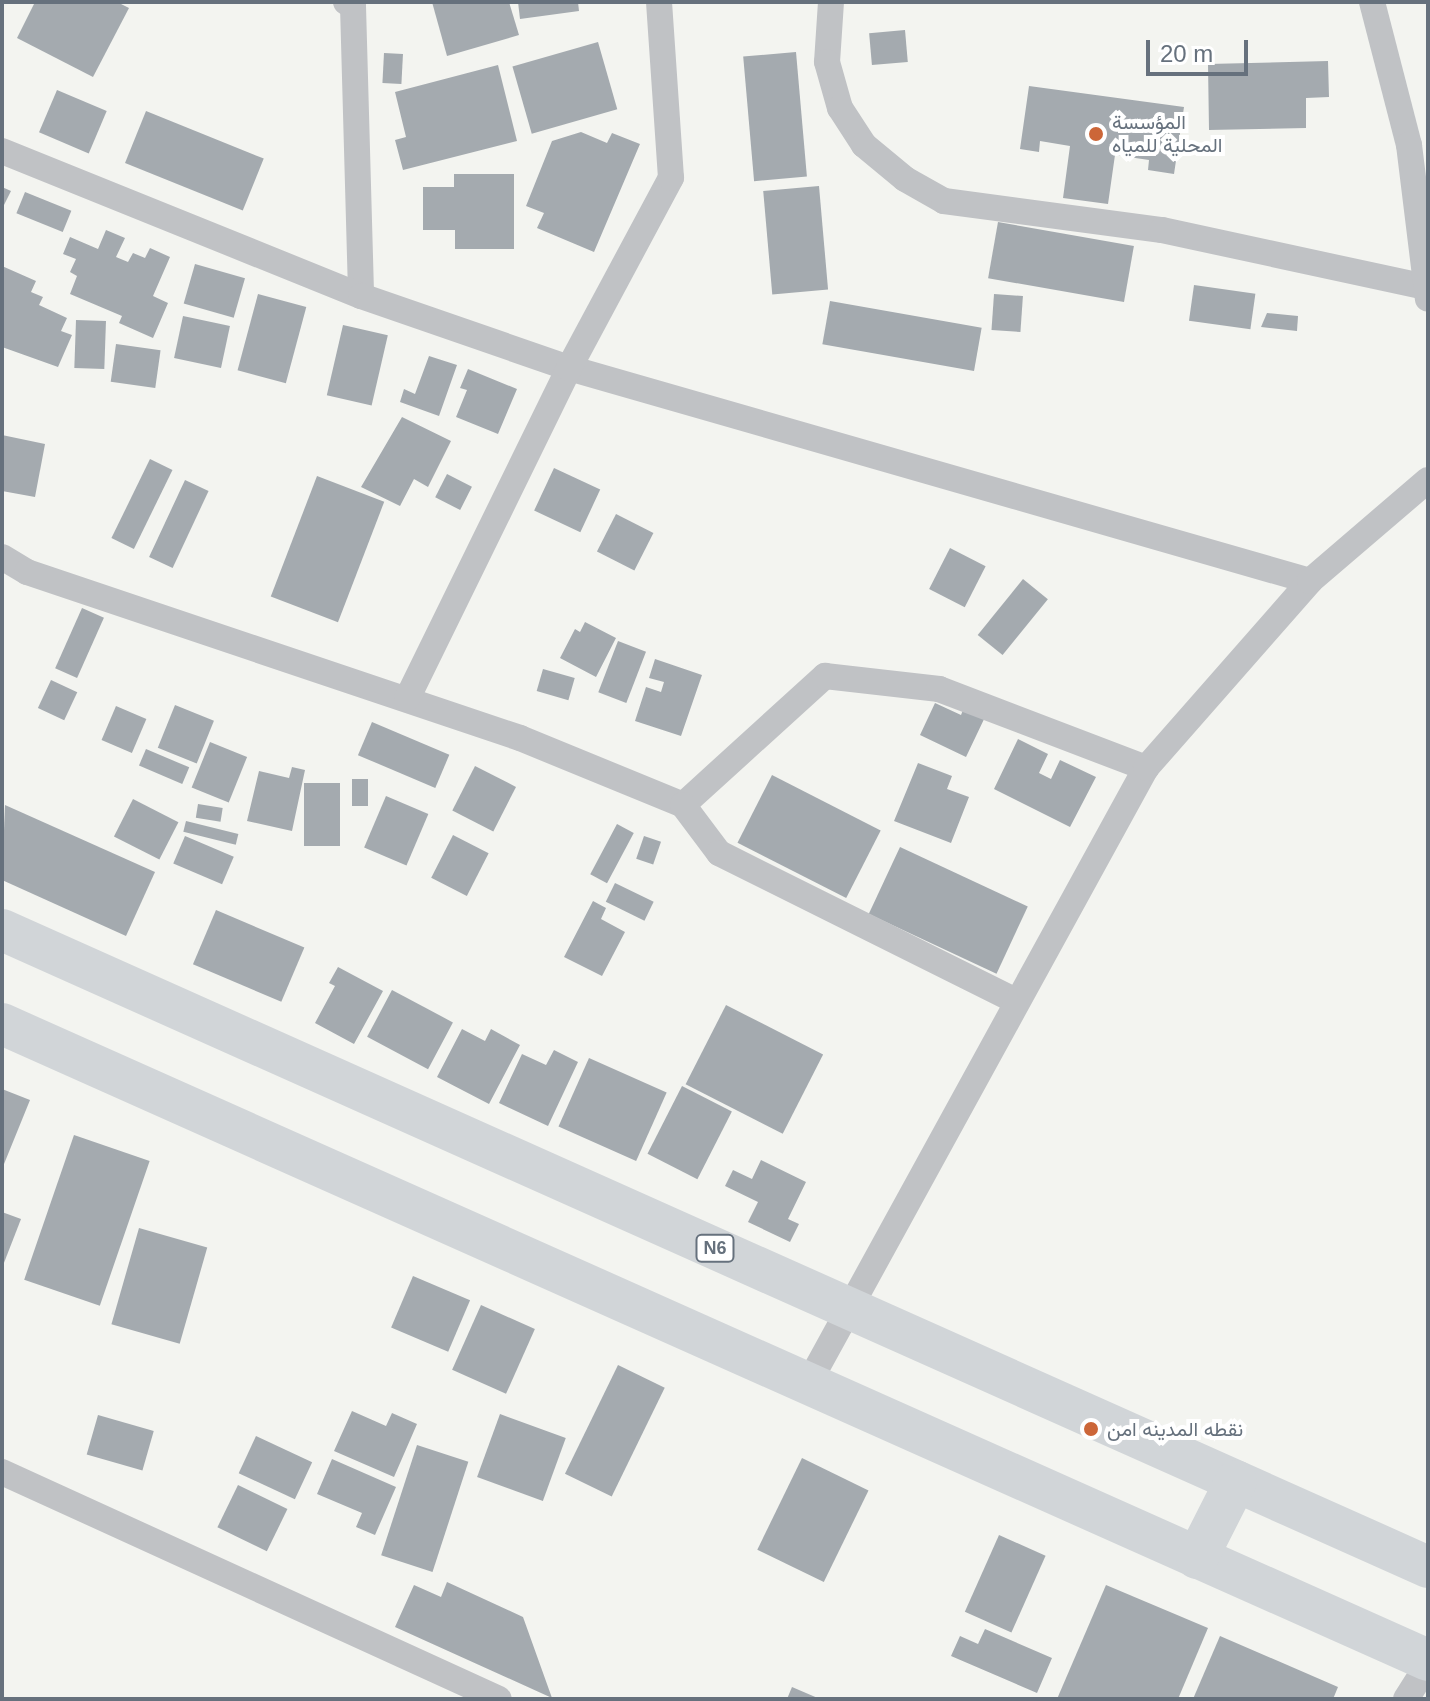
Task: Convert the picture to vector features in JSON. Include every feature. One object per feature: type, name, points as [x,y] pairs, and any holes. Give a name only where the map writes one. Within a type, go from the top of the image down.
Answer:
[{"type":"main road","name":"N6","points":[[2,930],[1428,1567]]},
{"type":"main road","points":[[2,1024],[1428,1662]]},
{"type":"main road","points":[[1197,1558],[1236,1481]]},
{"type":"street","points":[[346,2],[353,6],[361,296]]},
{"type":"street","points":[[407,699],[569,368],[671,178],[659,2]]},
{"type":"street","points":[[831,2],[827,62],[840,108],[864,145],[905,179],[944,201],[1162,230],[1427,293],[1409,145],[1372,2]]},
{"type":"street","points":[[2,151],[361,296],[569,368],[1310,581]]},
{"type":"street","points":[[808,1384],[1146,768],[1310,581],[1428,480]]},
{"type":"street","points":[[2,557],[27,572],[520,738],[683,805],[719,853],[1016,1001]]},
{"type":"street","points":[[683,805],[825,676],[939,689],[1146,768]]},
{"type":"street","points":[[2,1472],[499,1699]]},
{"type":"street","points":[[1406,1699],[1428,1662]]},
{"type":"building","points":[[35,2],[117,2],[129,8],[93,77],[17,38]]},
{"type":"building","points":[[432,2],[509,2],[519,35],[447,56]]},
{"type":"building","points":[[518,2],[578,2],[579,11],[520,19]]},
{"type":"building","points":[[905,30],[908,62],[872,65],[869,33]]},
{"type":"building","points":[[598,42],[617,109],[532,134],[512,67]]},
{"type":"building","points":[[796,52],[807,177],[754,181],[743,57]]},
{"type":"building","points":[[384,53],[403,54],[401,84],[382,83]]},
{"type":"building","points":[[1328,61],[1329,97],[1306,98],[1306,128],[1209,130],[1208,64]]},
{"type":"building","points":[[498,65],[517,141],[403,170],[395,140],[406,137],[395,92]]},
{"type":"building","points":[[1029,86],[1184,107],[1174,174],[1148,170],[1149,160],[1115,155],[1108,204],[1063,198],[1070,146],[1040,141],[1039,152],[1020,149]]},
{"type":"building","points":[[57,90],[107,111],[89,153],[39,132]]},
{"type":"building","points":[[146,111],[264,159],[243,210],[125,163]]},
{"type":"building","points":[[581,132],[607,143],[612,133],[640,144],[594,252],[537,228],[544,213],[526,206],[552,141]]},
{"type":"building","points":[[454,174],[514,174],[514,249],[455,249],[455,230],[423,230],[423,187],[454,187]]},
{"type":"building","points":[[819,186],[828,290],[772,294],[763,191]]},
{"type":"building","points":[[2,187],[11,191],[2,209]]},
{"type":"building","points":[[25,192],[71,211],[63,232],[16,213]]},
{"type":"building","points":[[998,222],[1134,246],[1124,302],[988,278]]},
{"type":"building","points":[[106,230],[125,238],[116,257],[128,262],[133,253],[145,258],[150,248],[170,257],[153,296],[168,303],[153,338],[119,323],[122,316],[70,294],[77,276],[70,272],[76,259],[63,254],[70,237],[98,249]]},
{"type":"building","points":[[195,264],[245,278],[234,318],[184,303]]},
{"type":"building","points":[[2,266],[36,281],[31,292],[43,297],[39,305],[67,318],[61,331],[72,335],[58,367],[2,347]]},
{"type":"building","points":[[1194,285],[1255,294],[1250,329],[1189,321]]},
{"type":"building","points":[[258,294],[306,307],[286,383],[238,370]]},
{"type":"building","points":[[994,294],[1023,296],[1020,332],[991,330]]},
{"type":"building","points":[[830,301],[982,328],[974,371],[822,344]]},
{"type":"building","points":[[1267,313],[1298,316],[1297,331],[1261,327]]},
{"type":"building","points":[[183,316],[230,326],[221,368],[174,358]]},
{"type":"building","points":[[76,320],[106,321],[104,369],[74,368]]},
{"type":"building","points":[[343,325],[388,335],[372,406],[327,395]]},
{"type":"building","points":[[116,344],[161,350],[155,388],[111,382]]},
{"type":"building","points":[[429,356],[457,365],[439,416],[400,402],[404,389],[415,394]]},
{"type":"building","points":[[468,369],[517,389],[498,434],[456,417],[467,390],[460,388]]},
{"type":"building","points":[[402,417],[451,441],[428,487],[414,479],[400,506],[361,487]]},
{"type":"building","points":[[2,435],[45,444],[35,497],[2,491]]},
{"type":"building","points":[[150,459],[172,470],[134,549],[111,538]]},
{"type":"building","points":[[554,468],[600,490],[580,532],[534,511]]},
{"type":"building","points":[[447,474],[472,487],[460,510],[435,497]]},
{"type":"building","points":[[317,476],[384,502],[338,622],[271,596]]},
{"type":"building","points":[[185,480],[209,491],[173,568],[149,557]]},
{"type":"building","points":[[616,514],[653,533],[634,570],[597,551]]},
{"type":"building","points":[[950,548],[986,566],[965,607],[929,589]]},
{"type":"building","points":[[1023,579],[1048,599],[1003,655],[978,635]]},
{"type":"building","points":[[82,608],[104,618],[77,678],[55,668]]},
{"type":"building","points":[[585,622],[616,638],[596,677],[560,658],[575,629],[580,632]]},
{"type":"building","points":[[618,641],[646,652],[626,703],[598,692]]},
{"type":"building","points":[[655,659],[702,675],[681,736],[635,721],[646,687],[661,692],[664,682],[649,678]]},
{"type":"building","points":[[543,669],[575,678],[568,700],[537,691]]},
{"type":"building","points":[[51,680],[77,692],[64,720],[38,708]]},
{"type":"building","points":[[935,703],[961,715],[965,705],[986,715],[966,757],[920,735]]},
{"type":"building","points":[[175,705],[214,721],[197,763],[158,748]]},
{"type":"building","points":[[116,706],[146,719],[132,753],[102,740]]},
{"type":"building","points":[[372,722],[449,755],[435,788],[358,755]]},
{"type":"building","points":[[1018,739],[1048,754],[1039,773],[1051,779],[1060,760],[1096,777],[1070,827],[994,789]]},
{"type":"building","points":[[210,742],[247,757],[229,802],[192,787]]},
{"type":"building","points":[[146,749],[189,767],[182,784],[139,766]]},
{"type":"building","points":[[918,763],[952,776],[947,789],[969,797],[951,843],[894,821]]},
{"type":"building","points":[[475,766],[516,787],[493,831],[452,811]]},
{"type":"building","points":[[292,767],[305,770],[292,831],[247,821],[259,771],[289,778]]},
{"type":"building","points":[[772,775],[881,830],[846,898],[737,843]]},
{"type":"building","points":[[352,779],[368,779],[368,806],[352,806]]},
{"type":"building","points":[[304,783],[340,783],[340,846],[304,846]]},
{"type":"building","points":[[386,796],[428,814],[406,866],[364,848]]},
{"type":"building","points":[[133,799],[178,822],[159,860],[114,836]]},
{"type":"building","points":[[198,804],[223,808],[221,822],[196,818]]},
{"type":"building","points":[[5,805],[155,872],[126,936],[2,880]]},
{"type":"building","points":[[186,821],[238,834],[236,845],[183,832]]},
{"type":"building","points":[[617,824],[634,833],[607,883],[590,874]]},
{"type":"building","points":[[453,835],[489,853],[467,896],[431,878]]},
{"type":"building","points":[[185,836],[234,857],[222,884],[173,864]]},
{"type":"building","points":[[644,836],[661,842],[653,865],[636,859]]},
{"type":"building","points":[[900,847],[1028,907],[997,974],[869,914]]},
{"type":"building","points":[[615,883],[654,902],[644,921],[606,902]]},
{"type":"building","points":[[593,901],[606,908],[601,919],[625,932],[602,976],[564,957]]},
{"type":"building","points":[[216,910],[304,948],[281,1002],[193,964]]},
{"type":"building","points":[[338,967],[383,991],[354,1044],[315,1023],[335,986],[329,983]]},
{"type":"building","points":[[392,990],[453,1022],[428,1069],[367,1037]]},
{"type":"building","points":[[726,1005],[823,1054],[783,1134],[686,1084]]},
{"type":"building","points":[[462,1029],[485,1041],[491,1029],[520,1045],[489,1104],[437,1077]]},
{"type":"building","points":[[554,1050],[578,1062],[548,1126],[499,1103],[522,1054],[546,1065]]},
{"type":"building","points":[[589,1058],[667,1093],[636,1161],[558,1127]]},
{"type":"building","points":[[682,1086],[732,1111],[697,1179],[647,1154]]},
{"type":"building","points":[[2,1089],[30,1100],[2,1169]]},
{"type":"building","points":[[74,1135],[150,1161],[100,1306],[24,1280]]},
{"type":"building","points":[[761,1160],[806,1182],[788,1219],[799,1224],[790,1242],[748,1222],[758,1202],[725,1186],[733,1170],[752,1179]]},
{"type":"building","points":[[2,1212],[21,1219],[2,1268]]},
{"type":"building","points":[[139,1228],[207,1248],[180,1344],[111,1324]]},
{"type":"building","points":[[413,1276],[470,1300],[448,1352],[391,1328]]},
{"type":"building","points":[[481,1305],[535,1329],[506,1394],[452,1370]]},
{"type":"building","points":[[618,1365],[665,1388],[612,1497],[565,1474]]},
{"type":"building","points":[[352,1411],[386,1426],[392,1413],[417,1424],[394,1477],[334,1451]]},
{"type":"building","points":[[500,1414],[566,1438],[543,1501],[477,1477]]},
{"type":"building","points":[[98,1415],[154,1431],[142,1470],[87,1454]]},
{"type":"building","points":[[256,1436],[312,1462],[295,1499],[239,1473]]},
{"type":"building","points":[[417,1445],[468,1462],[433,1572],[381,1555]]},
{"type":"building","points":[[802,1458],[869,1490],[824,1582],[757,1550]]},
{"type":"building","points":[[332,1459],[396,1487],[375,1535],[356,1527],[362,1513],[317,1494]]},
{"type":"building","points":[[238,1485],[287,1509],[267,1551],[217,1527]]},
{"type":"building","points":[[999,1535],[1046,1556],[1011,1632],[965,1612]]},
{"type":"building","points":[[447,1582],[523,1617],[552,1698],[395,1627],[414,1585],[441,1597]]},
{"type":"building","points":[[1106,1585],[1208,1628],[1178,1699],[1057,1699]]},
{"type":"building","points":[[985,1629],[1052,1658],[1037,1693],[951,1656],[960,1636],[978,1644]]},
{"type":"building","points":[[1220,1636],[1338,1687],[1333,1699],[1193,1699]]},
{"type":"building","points":[[792,1687],[820,1699],[787,1699]]},
{"type":"place","name":"المؤسسة المحلية للمياه","points":[[1096,134]]},
{"type":"place","name":"نقطه المدينه امن","points":[[1091,1429]]}]
